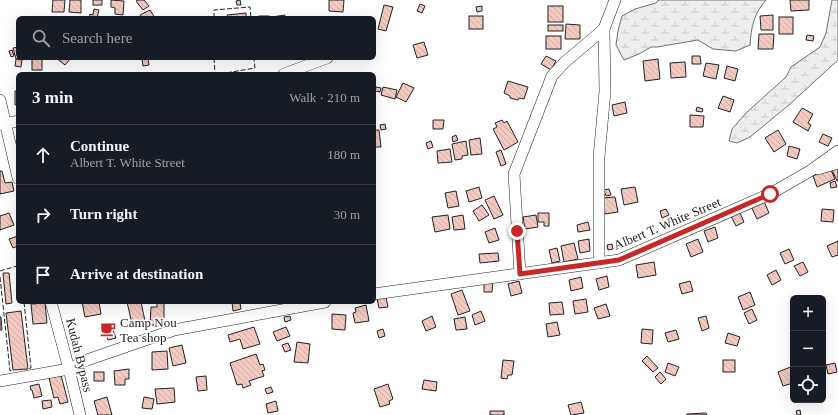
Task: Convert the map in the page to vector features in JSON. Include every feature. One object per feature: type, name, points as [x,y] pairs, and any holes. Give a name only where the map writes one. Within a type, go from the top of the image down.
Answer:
[{"type":"street","points":[[599,263],[599,164],[605,91],[604,29],[615,0]]},
{"type":"street","points":[[520,274],[514,174],[552,76],[565,62],[604,29]]},
{"type":"street","points":[[289,72],[322,60]]},
{"type":"street","points":[[0,100],[3,124],[16,171]]},
{"type":"street","points":[[3,124],[16,121]]},
{"type":"street","name":"Albert T. White Street","points":[[376,294],[619,260],[770,194],[810,171],[838,151]]},
{"type":"street","points":[[810,171],[838,163]]},
{"type":"street","name":"Kudah Bypass","points":[[53,304],[70,369],[80,415]]},
{"type":"street","points":[[0,381],[70,369],[86,360],[174,330],[314,304]]},
{"type":"green space","points":[[659,0],[766,0],[756,15],[751,33],[750,45],[736,51],[713,49],[698,40],[651,47],[624,60],[616,45],[622,16],[635,9],[656,3]]},
{"type":"green space","points":[[832,0],[838,0],[838,60],[790,104],[750,137],[737,143],[729,141],[732,129],[746,113],[786,77],[791,67],[820,47],[826,33]]},
{"type":"building","points":[[53,0],[65,0],[64,12],[52,12]]},
{"type":"building","points":[[70,0],[81,0],[81,13],[69,12]]},
{"type":"building","points":[[93,0],[102,0],[102,5],[93,5]]},
{"type":"building","points":[[111,0],[124,1],[123,15],[115,14],[115,8],[111,7]]},
{"type":"building","points":[[144,0],[149,6],[143,10],[136,1]]},
{"type":"building","points":[[240,0],[241,5],[237,5],[236,1]]},
{"type":"building","points":[[329,0],[344,0],[343,12],[329,11]]},
{"type":"building","points":[[790,0],[809,0],[809,10],[791,11]]},
{"type":"building","points":[[420,4],[425,6],[422,13],[417,11]]},
{"type":"building","points":[[384,5],[393,7],[386,31],[378,29]]},
{"type":"building","points":[[482,6],[482,11],[477,12],[476,7]]},
{"type":"building","points":[[548,6],[563,6],[563,22],[548,22]]},
{"type":"building","points":[[94,9],[99,10],[98,16],[90,16],[90,14],[93,15]]},
{"type":"building","points":[[150,10],[154,16],[141,16],[140,15]]},
{"type":"building","points":[[246,13],[246,16],[227,15]]},
{"type":"building","points":[[773,15],[773,30],[761,30],[760,16]]},
{"type":"building","points":[[469,16],[483,16],[483,29],[469,29]]},
{"type":"building","points":[[779,17],[793,17],[793,34],[779,34]]},
{"type":"building","points":[[566,24],[580,25],[580,39],[565,39]]},
{"type":"building","points":[[548,25],[563,25],[563,31],[548,31]]},
{"type":"building","points":[[759,34],[774,34],[773,49],[758,49]]},
{"type":"building","points":[[807,35],[814,36],[813,41],[806,40]]},
{"type":"building","points":[[546,36],[561,36],[561,49],[546,49]]},
{"type":"building","points":[[424,42],[428,55],[417,58],[413,45]]},
{"type":"building","points":[[16,47],[16,59],[13,48]]},
{"type":"building","points":[[12,50],[14,56],[11,57],[9,51]]},
{"type":"building","points":[[546,56],[556,61],[551,70],[541,64]]},
{"type":"building","points":[[692,56],[700,56],[701,64],[692,64]]},
{"type":"building","points":[[16,59],[22,60],[21,67],[15,66]]},
{"type":"building","points":[[658,59],[660,79],[645,81],[643,61]]},
{"type":"building","points":[[32,60],[42,60],[42,70],[32,70]]},
{"type":"building","points":[[59,60],[69,60],[65,65]]},
{"type":"building","points":[[142,60],[148,60],[149,65],[143,66]]},
{"type":"building","points":[[685,62],[686,77],[671,78],[670,63]]},
{"type":"building","points":[[706,63],[719,65],[716,79],[703,76]]},
{"type":"building","points":[[727,66],[738,69],[735,81],[724,78]]},
{"type":"building","points":[[508,81],[528,87],[524,99],[519,98],[518,100],[510,98],[510,96],[504,93]]},
{"type":"building","points":[[403,83],[414,88],[406,102],[396,97]]},
{"type":"building","points":[[376,87],[381,88],[380,92],[376,91]]},
{"type":"building","points":[[383,87],[397,90],[395,99],[381,95]]},
{"type":"building","points":[[15,91],[16,91],[16,105]]},
{"type":"building","points":[[723,96],[734,100],[730,112],[718,108]]},
{"type":"building","points":[[625,102],[627,113],[614,116],[612,105]]},
{"type":"building","points":[[697,107],[703,109],[702,112],[696,111]]},
{"type":"building","points":[[802,108],[813,114],[808,123],[811,125],[808,131],[793,122]]},
{"type":"building","points":[[690,115],[704,116],[703,127],[690,127]]},
{"type":"building","points":[[433,120],[444,120],[443,129],[433,129]]},
{"type":"building","points":[[502,120],[504,123],[507,121],[518,142],[504,150],[493,129],[497,127],[495,123]]},
{"type":"building","points":[[385,124],[386,129],[381,130],[380,125]]},
{"type":"building","points":[[376,130],[379,130],[381,147],[376,147]]},
{"type":"building","points":[[778,130],[786,144],[774,152],[765,138]]},
{"type":"building","points":[[823,134],[832,138],[828,146],[819,142]]},
{"type":"building","points":[[456,135],[458,140],[453,142],[452,137]]},
{"type":"building","points":[[480,138],[482,154],[471,155],[469,140]]},
{"type":"building","points":[[431,141],[433,147],[428,149],[426,143]]},
{"type":"building","points":[[466,141],[468,155],[462,156],[462,159],[455,160],[452,144]]},
{"type":"building","points":[[789,146],[800,149],[797,159],[787,156]]},
{"type":"building","points":[[450,149],[452,162],[438,163],[437,151]]},
{"type":"building","points":[[501,150],[506,164],[501,166],[496,152]]},
{"type":"building","points":[[838,167],[838,181],[837,181],[832,170]]},
{"type":"building","points":[[830,168],[835,179],[817,187],[813,176]]},
{"type":"building","points":[[0,171],[2,171],[5,183],[12,182],[14,191],[0,194]]},
{"type":"building","points":[[835,181],[837,187],[831,188],[830,183]]},
{"type":"building","points":[[479,187],[482,198],[469,202],[466,191]]},
{"type":"building","points":[[635,187],[638,202],[624,205],[621,189]]},
{"type":"building","points":[[609,189],[611,195],[606,196],[604,190]]},
{"type":"building","points":[[456,191],[459,206],[448,208],[445,193]]},
{"type":"building","points":[[494,196],[503,215],[494,219],[485,200]]},
{"type":"building","points":[[615,197],[618,212],[605,214],[603,198]]},
{"type":"building","points":[[763,199],[769,213],[757,219],[750,204]]},
{"type":"building","points":[[482,205],[489,215],[479,221],[473,211]]},
{"type":"building","points":[[666,209],[669,215],[662,218],[660,211]]},
{"type":"building","points":[[822,209],[834,210],[833,222],[821,221]]},
{"type":"building","points":[[9,213],[14,225],[0,230],[0,216]]},
{"type":"building","points":[[538,213],[549,213],[549,226],[544,226],[544,222],[538,222]]},
{"type":"building","points":[[740,213],[744,222],[736,226],[731,216]]},
{"type":"building","points":[[448,215],[450,229],[435,232],[432,217]]},
{"type":"building","points":[[463,215],[465,229],[454,230],[452,217]]},
{"type":"building","points":[[536,215],[538,227],[525,229],[523,217]]},
{"type":"building","points":[[588,222],[590,230],[578,232],[577,225]]},
{"type":"building","points":[[715,227],[718,238],[708,242],[704,231]]},
{"type":"building","points":[[495,228],[499,240],[489,243],[485,232]]},
{"type":"building","points":[[16,237],[16,247],[13,248],[9,239]]},
{"type":"building","points":[[589,239],[590,251],[580,253],[578,241]]},
{"type":"building","points":[[698,239],[703,252],[691,257],[686,244]]},
{"type":"building","points":[[838,241],[838,255],[832,257],[827,246]]},
{"type":"building","points":[[574,243],[578,259],[564,262],[561,246]]},
{"type":"building","points":[[612,244],[613,249],[608,250],[607,245]]},
{"type":"building","points":[[557,248],[560,261],[552,263],[549,250]]},
{"type":"building","points":[[789,249],[794,260],[785,264],[780,253]]},
{"type":"building","points":[[498,253],[499,261],[480,263],[479,254]]},
{"type":"building","points":[[654,262],[656,275],[638,278],[636,265]]},
{"type":"building","points":[[803,262],[808,272],[800,276],[794,266]]},
{"type":"building","points":[[776,270],[781,280],[772,285],[767,275]]},
{"type":"building","points":[[3,273],[9,273],[12,303],[6,304]]},
{"type":"building","points":[[607,276],[609,287],[599,290],[596,279]]},
{"type":"building","points":[[581,277],[583,288],[571,291],[569,280]]},
{"type":"building","points":[[484,280],[493,280],[492,292],[484,292]]},
{"type":"building","points":[[519,281],[522,293],[511,296],[508,284]]},
{"type":"building","points":[[690,281],[693,291],[682,294],[679,284]]},
{"type":"building","points":[[462,290],[470,311],[458,315],[451,294]]},
{"type":"building","points":[[750,292],[755,305],[743,310],[738,297]]},
{"type":"building","points":[[386,297],[388,307],[379,308],[377,298]]},
{"type":"building","points":[[586,299],[588,312],[575,314],[573,301]]},
{"type":"building","points":[[562,302],[564,314],[550,315],[549,303]]},
{"type":"building","points":[[31,304],[45,304],[47,323],[33,324]]},
{"type":"building","points":[[82,304],[99,304],[101,314],[85,317]]},
{"type":"building","points":[[127,304],[141,304],[145,321],[132,324]]},
{"type":"building","points":[[157,304],[164,304],[164,319],[159,319],[159,325],[150,325],[151,307],[157,307]]},
{"type":"building","points":[[232,304],[240,304],[241,309],[233,311]]},
{"type":"building","points":[[606,304],[610,316],[598,319],[594,308]]},
{"type":"building","points":[[366,305],[369,321],[355,323],[353,313],[356,312],[355,308]]},
{"type":"building","points":[[752,309],[757,320],[749,324],[744,313]]},
{"type":"building","points":[[21,311],[28,369],[13,370],[6,313]]},
{"type":"building","points":[[481,311],[485,321],[475,325],[472,315]]},
{"type":"building","points":[[332,314],[346,315],[345,330],[332,329]]},
{"type":"building","points":[[290,316],[291,320],[285,322],[284,317]]},
{"type":"building","points":[[432,316],[436,327],[426,331],[422,321]]},
{"type":"building","points":[[706,316],[709,328],[702,331],[698,318]]},
{"type":"building","points":[[1,317],[2,330],[0,330]]},
{"type":"building","points":[[465,317],[467,329],[456,330],[454,319]]},
{"type":"building","points":[[557,322],[560,335],[548,337],[546,324]]},
{"type":"building","points":[[111,325],[116,338],[108,340],[104,328]]},
{"type":"building","points":[[254,327],[260,344],[243,349],[240,339],[230,342],[228,335]]},
{"type":"building","points":[[286,327],[290,336],[277,341],[273,332]]},
{"type":"building","points":[[383,329],[385,336],[379,338],[377,331]]},
{"type":"building","points":[[642,329],[653,330],[652,344],[641,343]]},
{"type":"building","points":[[676,330],[679,339],[668,342],[665,333]]},
{"type":"building","points":[[728,333],[740,337],[737,346],[725,343]]},
{"type":"building","points":[[297,342],[310,344],[308,363],[294,362]]},
{"type":"building","points":[[288,343],[291,350],[285,352],[282,345]]},
{"type":"building","points":[[182,345],[186,363],[173,366],[169,348]]},
{"type":"building","points":[[167,351],[168,369],[152,370],[152,352]]},
{"type":"building","points":[[256,354],[260,365],[263,364],[265,370],[262,371],[264,376],[249,381],[251,385],[243,388],[242,384],[237,385],[230,363]]},
{"type":"building","points":[[647,356],[658,368],[653,372],[642,361]]},
{"type":"building","points":[[503,360],[514,361],[512,375],[508,375],[507,379],[501,378]]},
{"type":"building","points":[[723,360],[735,360],[735,372],[723,372]]},
{"type":"building","points":[[668,363],[679,367],[675,376],[665,372]]},
{"type":"building","points":[[835,363],[837,372],[828,374],[826,365]]},
{"type":"building","points":[[790,367],[790,384],[783,386],[778,372]]},
{"type":"building","points":[[129,369],[129,379],[125,379],[125,385],[115,385],[114,371]]},
{"type":"building","points":[[94,372],[104,372],[104,381],[94,381]]},
{"type":"building","points":[[660,372],[666,379],[661,384],[655,377]]},
{"type":"building","points":[[61,375],[68,402],[60,404],[58,397],[54,398],[49,378]]},
{"type":"building","points":[[206,376],[207,390],[198,391],[196,377]]},
{"type":"building","points":[[424,380],[437,382],[436,391],[422,389]]},
{"type":"building","points":[[39,384],[42,396],[34,398],[30,386]]},
{"type":"building","points":[[388,384],[393,399],[389,401],[390,404],[380,407],[374,389]]},
{"type":"building","points":[[271,387],[273,392],[267,394],[265,389]]},
{"type":"building","points":[[174,388],[175,402],[157,404],[155,389]]},
{"type":"building","points":[[107,397],[112,415],[98,415],[94,401]]},
{"type":"building","points":[[144,397],[154,399],[152,409],[142,408]]},
{"type":"building","points":[[51,400],[52,407],[43,409],[42,401]]},
{"type":"building","points":[[276,401],[278,411],[268,413],[266,404]]},
{"type":"building","points":[[581,402],[584,413],[571,415],[568,405]]},
{"type":"building","points":[[800,410],[801,415],[797,415],[796,411]]},
{"type":"building","points":[[490,411],[504,411],[504,415],[490,415]]},
{"type":"building","points":[[706,413],[707,415],[687,415],[687,414]]},
{"type":"fence","points":[[214,16],[214,10],[250,7],[251,16]]},
{"type":"fence","points":[[214,60],[215,72]]},
{"type":"fence","points":[[232,72],[255,68],[254,60]]},
{"type":"fence","points":[[0,271],[16,266]]},
{"type":"fence","points":[[0,277],[10,371],[13,370]]},
{"type":"fence","points":[[24,304],[31,368],[28,369]]},
{"type":"place","name":"Camp Nou Tea shop","points":[[108,329]]},
{"type":"route","points":[[517,231],[520,274],[599,263],[619,260],[770,194]]}]
